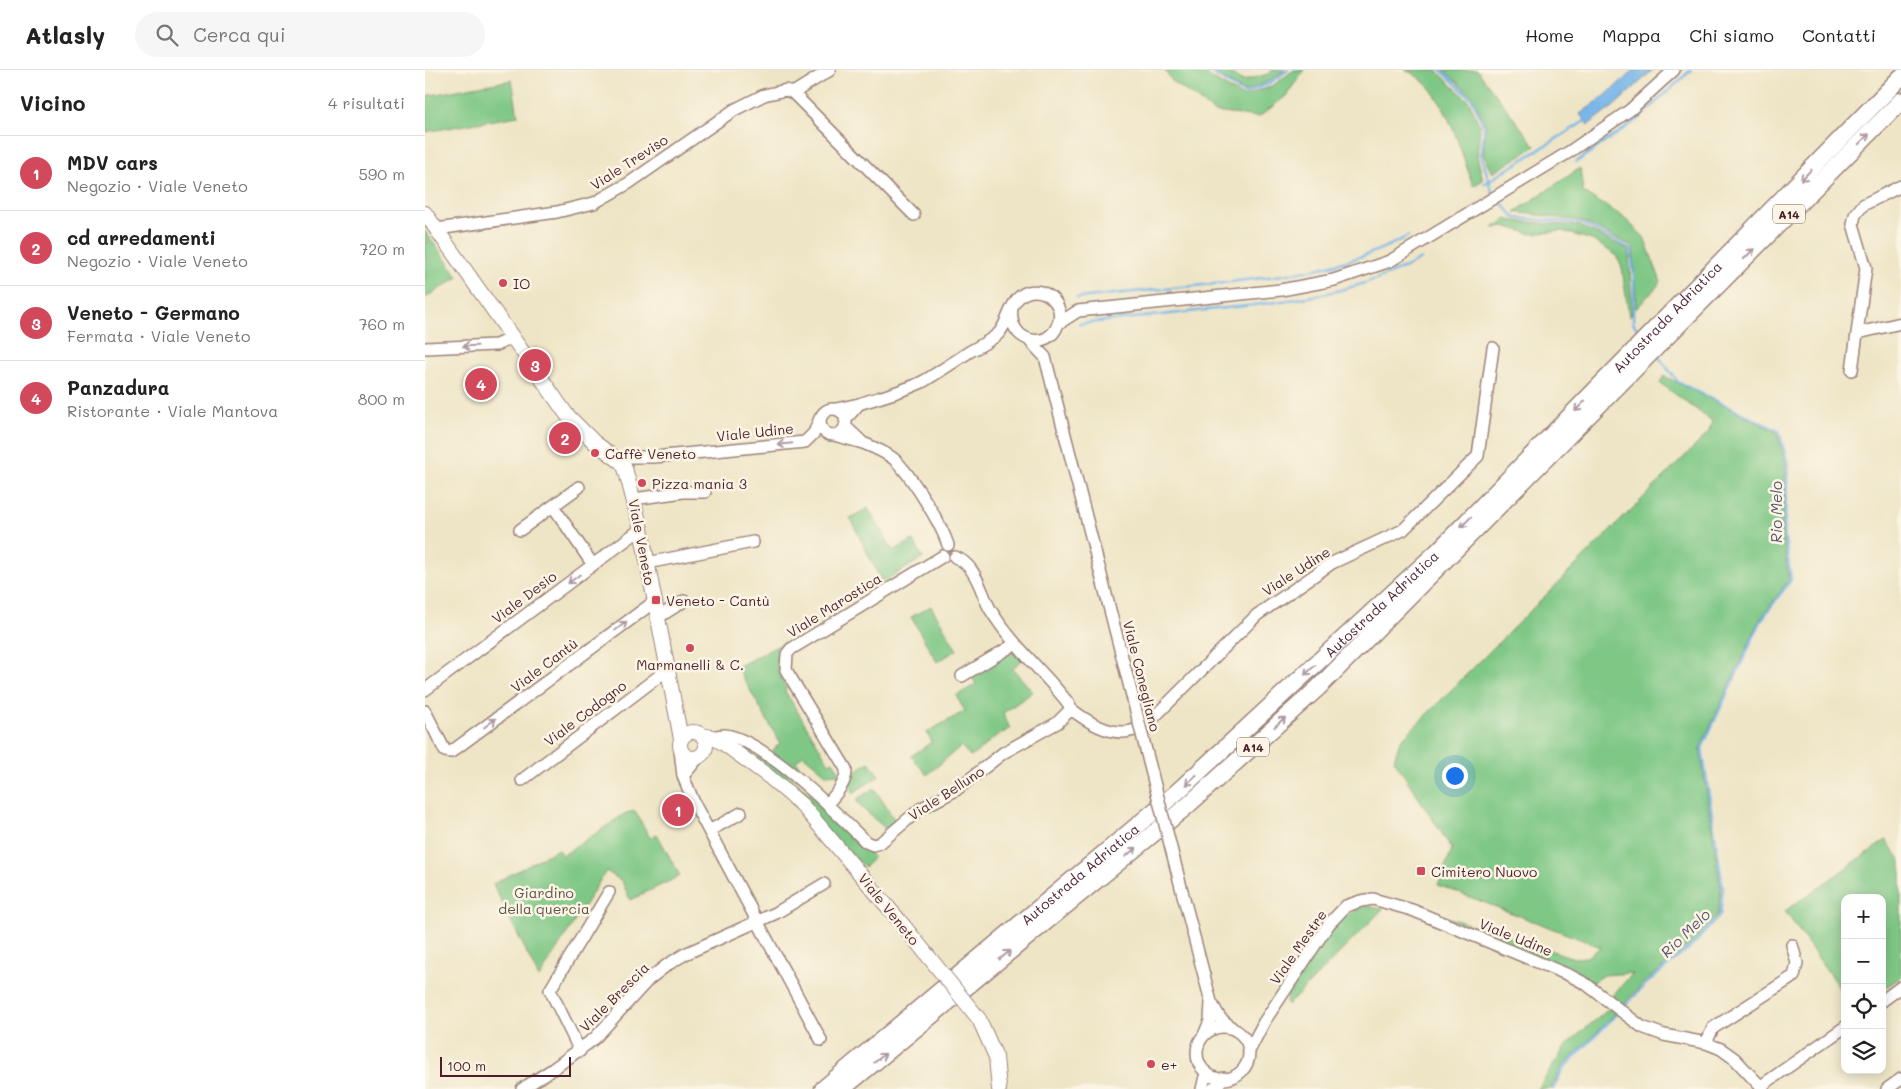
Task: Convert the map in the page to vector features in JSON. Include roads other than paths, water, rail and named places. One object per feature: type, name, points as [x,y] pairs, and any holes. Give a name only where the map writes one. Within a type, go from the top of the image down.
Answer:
[{"type":"highway","name":"Autostrada Adriatica","points":[[823,1089],[1177,793],[1437,552],[1901,77]]},
{"type":"highway","name":"Autostrada Adriatica","points":[[842,1089],[1187,806],[1319,687],[1446,562],[1632,370],[1901,101]]},
{"type":"main road","points":[[425,213],[567,415],[594,442],[621,462]]},
{"type":"main road","name":"Viale Veneto","points":[[621,462],[634,499],[641,529],[685,757],[705,754],[738,756]]},
{"type":"main road","name":"Viale Veneto","points":[[673,701],[686,722],[713,737],[768,776],[802,805],[903,925],[979,1019],[994,1050],[999,1089]]},
{"type":"main road","points":[[681,744],[688,733],[713,737]]},
{"type":"main road","points":[[705,754],[706,741],[713,737]]},
{"type":"main road","points":[[705,754],[713,737]]},
{"type":"street","name":"Viale Treviso","points":[[437,230],[557,212],[594,203],[629,183],[734,110],[778,90],[786,90],[793,93],[830,70]]},
{"type":"street","points":[[1071,709],[1063,696],[1015,644],[994,615],[982,595],[973,571],[961,559],[949,553],[944,532],[904,471],[894,459],[863,442],[834,435],[823,430],[820,418],[825,412],[859,404],[922,382],[999,334],[1021,296],[1035,291],[1042,292],[1055,301],[1078,311],[1281,290],[1334,280],[1391,261],[1569,152],[1630,110],[1674,70]]},
{"type":"street","points":[[793,93],[914,215]]},
{"type":"street","points":[[1852,370],[1866,268],[1853,224],[1855,215],[1863,205],[1901,186]]},
{"type":"street","points":[[1045,357],[1057,326],[1058,308],[1055,301]]},
{"type":"street","points":[[1012,309],[1012,324],[1025,338]]},
{"type":"street","points":[[999,334],[1043,339],[1078,311]]},
{"type":"street","points":[[1858,333],[1901,323]]},
{"type":"street","points":[[425,348],[497,345],[513,338]]},
{"type":"street","name":"Viale Conegliano","points":[[1025,338],[1045,357],[1211,1002],[1221,1018],[1236,1031]]},
{"type":"street","name":"Viale Udine","points":[[1071,709],[1082,718],[1112,730],[1123,732],[1143,728],[1266,609],[1332,563],[1403,530],[1409,525],[1477,456],[1493,348]]},
{"type":"street","points":[[834,435],[841,432],[845,423],[859,404]]},
{"type":"street","points":[[836,409],[843,414],[845,423],[863,442]]},
{"type":"street","name":"Viale Udine","points":[[621,462],[628,457],[654,457],[805,442],[814,433],[820,418]]},
{"type":"street","points":[[520,530],[579,487]]},
{"type":"street","points":[[634,499],[683,492],[705,492]]},
{"type":"street","points":[[553,506],[593,565]]},
{"type":"street","name":"Viale Desio","points":[[425,690],[641,529]]},
{"type":"street","points":[[647,563],[753,542]]},
{"type":"street","name":"Viale Marostica","points":[[828,804],[842,784],[846,769],[786,670],[787,654],[791,649],[949,553]]},
{"type":"street","points":[[657,618],[684,601]]},
{"type":"street","name":"Viale Cantù","points":[[425,711],[441,745],[445,751],[451,752],[654,602]]},
{"type":"street","points":[[961,676],[1015,644]]},
{"type":"street","name":"Viale Codogno","points":[[522,780],[667,670]]},
{"type":"street","name":"Viale Belluno","points":[[713,737],[749,745],[790,772],[828,804],[866,842],[873,845],[880,843],[920,809],[956,790],[1003,753],[1057,723],[1071,709]]},
{"type":"street","name":"Viale Veneto","points":[[681,744],[683,776],[687,789],[821,1040]]},
{"type":"street","points":[[683,776],[705,754]]},
{"type":"street","points":[[709,831],[741,813]]},
{"type":"street","name":"Viale Brescia","points":[[522,1089],[580,1051],[595,1038],[648,980],[667,965],[685,954],[759,921],[824,884]]},
{"type":"street","points":[[580,1051],[550,990],[609,892]]},
{"type":"street","name":"Viale Mestre","points":[[1213,1089],[1224,1078],[1234,1076],[1242,1070],[1247,1061],[1249,1051],[1264,1022],[1329,924],[1346,906],[1361,900],[1394,904]]},
{"type":"street","name":"Viale Udine","points":[[1394,904],[1571,976],[1610,1002],[1642,1027],[1665,1035],[1706,1042]]},
{"type":"street","points":[[1792,945],[1797,964],[1794,976],[1713,1028],[1706,1042],[1735,1059],[1762,1088],[1842,1029]]},
{"type":"street","points":[[1886,997],[1901,987]]},
{"type":"street","name":"Viale Conegliano","points":[[1204,1036],[1210,1021],[1211,1002]]},
{"type":"street","name":"Viale Mestre","points":[[1204,1036],[1217,1028],[1236,1031],[1264,1022]]},
{"type":"street","points":[[1236,1031],[1246,1042],[1249,1051]]},
{"type":"street","points":[[1204,1036],[1199,1044],[1197,1054],[1200,1064],[1206,1072],[1214,1077],[1224,1078]]},
{"type":"street","points":[[1203,1089],[1206,1072]]},
{"type":"street","points":[[1887,1089],[1901,1079]]},
{"type":"water","points":[[1634,70],[1653,70],[1614,106],[1588,125],[1580,114],[1605,96]]},
{"type":"waterway","name":"Rio Melo","points":[[1208,70],[1244,94],[1270,83],[1288,70]]},
{"type":"waterway","name":"Rio Melo","points":[[1441,70],[1472,99],[1484,127],[1481,154],[1493,194]]},
{"type":"waterway","points":[[1576,162],[1637,120],[1691,70]]},
{"type":"waterway","points":[[1484,184],[1585,121]]},
{"type":"waterway","name":"Rio Melo","points":[[1499,200],[1515,218],[1581,223],[1631,249],[1634,279],[1633,323],[1641,333]]},
{"type":"waterway","points":[[1077,298],[1289,274],[1338,264],[1385,247],[1408,236]]},
{"type":"waterway","points":[[1079,324],[1295,299],[1372,281],[1421,259]]},
{"type":"waterway","name":"Rio Melo","points":[[1624,1007],[1648,982],[1694,944],[1720,915],[1723,889],[1702,748],[1762,619],[1791,580],[1784,532],[1788,465],[1779,431],[1678,382],[1658,356]]},
{"type":"waterway","name":"Rio Melo","points":[[1553,1089],[1563,1069],[1618,1013]]},
{"type":"place","name":"IO","points":[[503,283]]},
{"type":"place","name":"Veneto - Germano","points":[[535,365]]},
{"type":"place","name":"Panzadura","points":[[481,384]]},
{"type":"place","name":"cd arredamenti","points":[[565,438]]},
{"type":"place","name":"Caffè Veneto","points":[[595,453]]},
{"type":"place","name":"Pizza mania 3","points":[[642,483]]},
{"type":"place","name":"Veneto - Cantù","points":[[656,600]]},
{"type":"place","name":"Marmanelli & C.","points":[[690,648]]},
{"type":"place","name":"MDV cars","points":[[678,810]]},
{"type":"place","name":"Cimitero Nuovo","points":[[1421,871]]},
{"type":"place","name":"e+","points":[[1151,1064]]},
{"type":"park label","name":"Giardino della quercia","points":[[544,900]]}]
